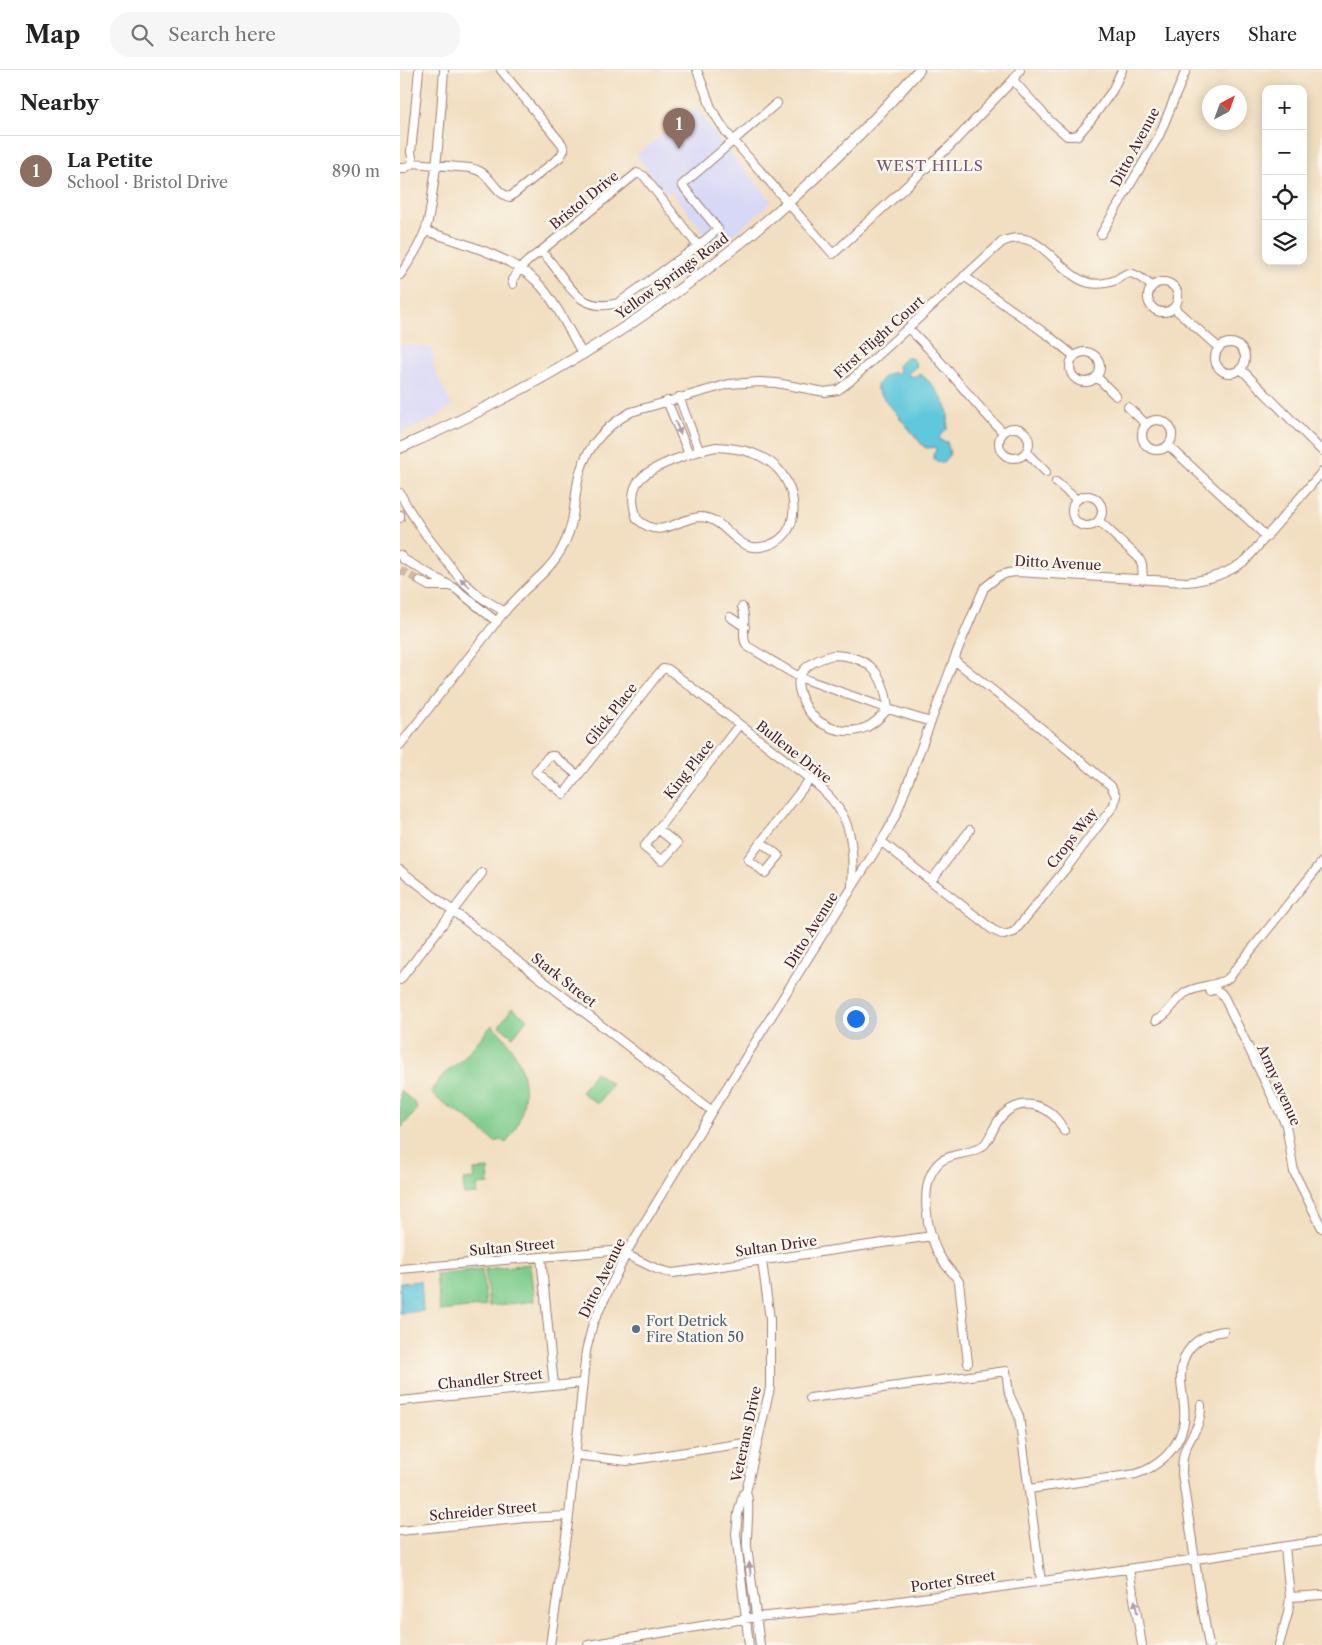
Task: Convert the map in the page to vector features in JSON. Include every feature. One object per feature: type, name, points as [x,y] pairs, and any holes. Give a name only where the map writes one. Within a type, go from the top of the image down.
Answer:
[{"type":"main road","name":"Yellow Springs Road","points":[[400,448],[518,392],[640,318],[689,283],[727,255],[833,162],[919,70]]},
{"type":"street","points":[[413,163],[411,152],[420,70]]},
{"type":"street","points":[[400,275],[412,258],[426,231],[437,165],[444,70]]},
{"type":"street","points":[[400,168],[405,168],[413,163],[478,170],[505,196],[510,197],[562,154],[564,150],[562,144],[501,70]]},
{"type":"street","points":[[697,70],[712,110],[734,141],[789,202],[832,254],[950,146],[1013,80],[1020,70]]},
{"type":"street","points":[[1013,80],[1050,121],[1067,136],[1073,136],[1078,134],[1091,120],[1112,91],[1122,70]]},
{"type":"street","name":"Ditto Avenue","points":[[1101,234],[1159,136],[1186,70]]},
{"type":"street","points":[[541,251],[579,298],[594,304],[609,305],[618,303],[698,246],[718,229],[682,185],[777,103]]},
{"type":"street","name":"Bristol Drive","points":[[511,286],[512,280],[531,257],[541,251],[637,173],[644,176],[698,246]]},
{"type":"street","points":[[426,231],[489,254],[521,269],[539,284],[548,295],[583,354]]},
{"type":"street","name":"First Flight Court","points":[[400,745],[501,616],[549,568],[570,530],[574,518],[577,484],[593,444],[609,426],[621,418],[631,412],[728,384],[760,382],[790,385],[825,392],[838,390],[1002,242],[1017,238],[1038,244],[1077,278],[1091,284],[1108,283],[1128,273],[1133,274],[1152,286]]},
{"type":"street","points":[[964,276],[1074,356]]},
{"type":"street","points":[[1163,281],[1174,286],[1179,297],[1174,308],[1164,312],[1153,308],[1148,297],[1152,286],[1163,281]]},
{"type":"street","points":[[1174,308],[1219,348]]},
{"type":"street","points":[[908,328],[926,344],[983,413],[1003,432]]},
{"type":"street","points":[[1230,343],[1241,347],[1245,358],[1241,369],[1230,374],[1219,369],[1214,358],[1219,348],[1230,343]]},
{"type":"street","points":[[1081,352],[1088,352],[1095,356],[1100,363],[1097,377],[1086,383],[1074,379],[1071,374],[1070,362],[1074,356],[1081,352]]},
{"type":"street","points":[[1241,369],[1322,451]]},
{"type":"street","points":[[1097,377],[1116,396]]},
{"type":"street","points":[[680,397],[699,450]]},
{"type":"street","points":[[667,401],[688,454]]},
{"type":"street","points":[[1128,407],[1146,424]]},
{"type":"street","points":[[1157,420],[1167,424],[1172,435],[1168,445],[1159,450],[1154,450],[1145,444],[1142,434],[1146,424],[1157,420]]},
{"type":"street","points":[[1010,428],[1024,431],[1028,437],[1029,445],[1022,456],[1016,458],[1004,454],[999,444],[1003,432],[1010,428]]},
{"type":"street","points":[[1168,445],[1267,537]]},
{"type":"street","points":[[716,447],[734,448],[753,452],[769,460],[791,487],[795,502],[793,518],[782,538],[760,548],[750,547],[742,544],[726,528],[714,520],[702,517],[692,518],[664,529],[656,528],[637,519],[632,500],[633,491],[636,483],[644,474],[699,450],[716,447]]},
{"type":"street","points":[[1026,452],[1046,472]]},
{"type":"street","name":"Ditto Avenue","points":[[550,1645],[569,1516],[586,1351],[593,1323],[626,1254],[712,1111],[882,842],[896,815],[954,660],[984,588],[999,576],[1016,572],[1187,582],[1214,577],[1238,566],[1246,560],[1322,472]]},
{"type":"street","points":[[1056,482],[1076,499]]},
{"type":"street","points":[[400,492],[426,535],[462,580],[501,616]]},
{"type":"street","points":[[1083,496],[1091,496],[1098,499],[1102,506],[1102,514],[1099,521],[1092,526],[1084,526],[1076,522],[1072,515],[1072,507],[1076,499],[1083,496]]},
{"type":"street","points":[[1099,521],[1138,557],[1142,564],[1143,580]]},
{"type":"street","points":[[400,555],[472,601],[501,616]]},
{"type":"street","points":[[420,581],[429,586],[451,586]]},
{"type":"street","points":[[742,607],[745,614],[744,641],[747,646],[799,677],[888,709],[931,722]]},
{"type":"street","points":[[730,617],[745,627]]},
{"type":"street","points":[[833,655],[859,658],[869,664],[881,679],[888,709],[879,719],[860,729],[844,730],[825,726],[806,709],[798,686],[799,677],[820,658],[833,655]]},
{"type":"street","name":"Crops Way","points":[[882,842],[993,930],[1004,935],[1010,934],[1014,932],[1068,866],[1116,800],[1114,790],[1106,781],[954,660]]},
{"type":"street","name":"Bullene Drive","points":[[665,669],[824,790],[838,807],[850,836],[853,858],[852,887]]},
{"type":"street","name":"Glick Place","points":[[577,777],[575,773],[554,756],[548,758],[536,772],[564,794],[659,673],[665,669]]},
{"type":"street","name":"King Place","points":[[658,829],[739,725]]},
{"type":"street","points":[[761,842],[810,779]]},
{"type":"street","points":[[931,881],[970,830]]},
{"type":"street","points":[[853,858],[869,861]]},
{"type":"street","points":[[1156,1020],[1161,1019],[1174,1003],[1190,990],[1227,979],[1322,862]]},
{"type":"street","name":"Stark Street","points":[[400,870],[712,1111]]},
{"type":"street","points":[[400,980],[482,873]]},
{"type":"street","name":"Army avenue","points":[[1210,991],[1215,990],[1224,997],[1286,1125],[1294,1172],[1322,1228]]},
{"type":"street","points":[[968,1363],[959,1282],[956,1275],[941,1259],[927,1216],[927,1191],[930,1177],[938,1164],[953,1155],[975,1150],[983,1146],[1003,1115],[1020,1105],[1044,1108],[1056,1117],[1064,1131]]},
{"type":"street","name":"Sultan Drive","points":[[626,1254],[658,1270],[673,1272],[932,1236]]},
{"type":"street","name":"Sultan Street","points":[[400,1269],[611,1251],[626,1254]]},
{"type":"street","points":[[541,1256],[554,1386]]},
{"type":"street","name":"Veterans Drive","points":[[749,1645],[736,1534],[738,1514],[743,1494],[746,1492],[770,1388],[770,1319],[762,1261]]},
{"type":"street","points":[[1029,1489],[1136,1474],[1152,1468],[1160,1462],[1172,1449],[1183,1427],[1184,1406],[1181,1379],[1184,1358],[1200,1339],[1212,1333],[1224,1331]]},
{"type":"street","points":[[810,1398],[1006,1371],[1009,1394],[1018,1416],[1041,1581]]},
{"type":"street","name":"Chandler Street","points":[[400,1401],[582,1383]]},
{"type":"street","points":[[1202,1405],[1200,1422],[1182,1459],[1182,1474],[1209,1645]]},
{"type":"street","points":[[575,1456],[627,1461],[758,1441]]},
{"type":"street","name":"Veterans Drive","points":[[746,1492],[749,1498],[746,1533],[747,1547],[760,1645]]},
{"type":"street","name":"Schreider Street","points":[[400,1531],[525,1518],[569,1516]]},
{"type":"street","name":"Porter Street","points":[[588,1645],[756,1617],[840,1609],[1322,1541]]},
{"type":"street","points":[[1279,1645],[1288,1613],[1290,1597],[1285,1546]]},
{"type":"street","points":[[1129,1569],[1142,1645]]},
{"type":"street","points":[[1290,1597],[1322,1595]]},
{"type":"shaded area","points":[[698,107],[719,140],[772,201],[717,249],[671,191],[666,194],[636,155]]},
{"type":"shaded area","points":[[400,344],[432,348],[433,367],[452,406],[435,418],[400,434]]},
{"type":"green space","points":[[512,1008],[527,1019],[513,1037],[499,1026]]},
{"type":"green space","points":[[492,1025],[514,1051],[524,1081],[522,1113],[506,1143],[501,1140],[495,1142],[466,1117],[445,1105],[432,1094],[432,1089],[444,1074],[462,1060]]},
{"type":"green space","points":[[595,1072],[612,1084],[598,1104],[581,1092]]},
{"type":"green space","points":[[400,1090],[416,1104],[417,1110],[400,1129]]},
{"type":"green space","points":[[488,1169],[489,1184],[477,1185],[478,1194],[464,1195],[463,1180],[475,1179],[474,1170]]},
{"type":"green space","points":[[530,1264],[534,1301],[489,1306],[485,1269]]},
{"type":"green space","points":[[482,1269],[486,1306],[440,1311],[436,1274]]},
{"type":"water","points":[[906,357],[913,359],[917,366],[908,375],[913,377],[919,374],[927,379],[939,394],[947,409],[947,429],[939,437],[941,441],[947,442],[950,454],[942,463],[933,457],[936,450],[935,447],[924,447],[877,390],[877,384],[886,375],[891,373],[897,374],[899,371],[898,366]]},
{"type":"water","points":[[421,1281],[423,1311],[400,1313],[400,1283]]},
{"type":"tunnel","points":[[400,570],[420,581]]},
{"type":"place","name":"La Petite","points":[[679,149]]},
{"type":"place","name":"Fort Detrick Fire Station 50","points":[[636,1329]]},
{"type":"district","name":"WEST HILLS","points":[[930,166]]}]
